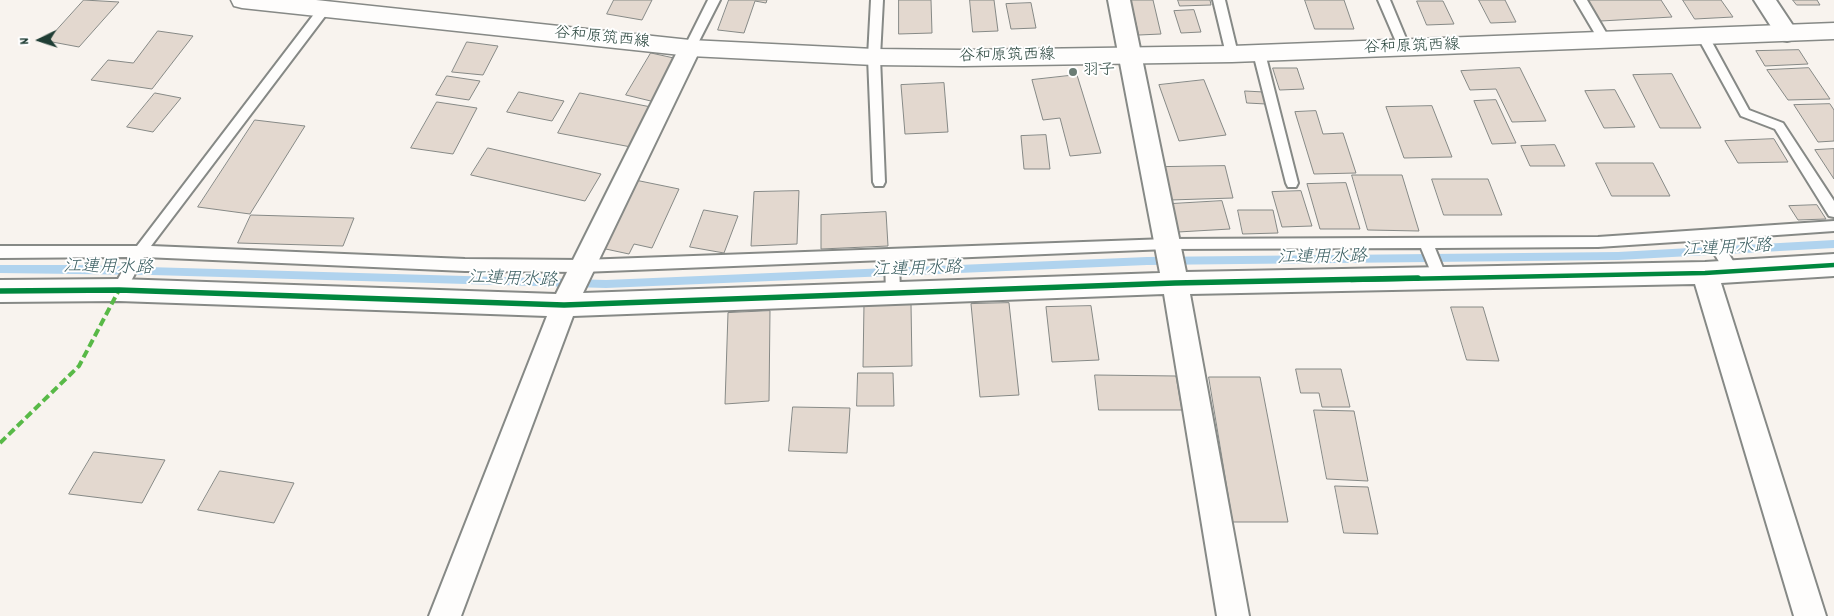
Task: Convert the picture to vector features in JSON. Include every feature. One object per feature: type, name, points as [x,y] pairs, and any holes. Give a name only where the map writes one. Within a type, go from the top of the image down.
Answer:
[{"type":"main road","name":"谷和原筑西線","points":[[242,0],[266,1],[690,48],[874,57],[1232,54],[1834,31]]},
{"type":"street","points":[[1119,0],[1175,283],[1233,616]]},
{"type":"street","points":[[1765,0],[1787,33]]},
{"type":"street","points":[[445,616],[564,305],[690,48]]},
{"type":"street","points":[[0,291],[119,290],[564,305],[1175,283],[1719,272],[1834,265]]},
{"type":"street","points":[[1719,272],[1810,616]]},
{"type":"lane","points":[[690,48],[714,0]]},
{"type":"lane","points":[[877,0],[874,57],[879,182]]},
{"type":"lane","points":[[1219,0],[1232,54]]},
{"type":"lane","points":[[1384,0],[1404,48]]},
{"type":"lane","points":[[1581,0],[1605,41]]},
{"type":"lane","points":[[119,290],[140,251],[325,8]]},
{"type":"lane","points":[[1703,36],[1745,113],[1780,126],[1834,212]]},
{"type":"lane","points":[[1259,53],[1292,184]]},
{"type":"lane","points":[[0,252],[140,251],[465,265],[582,266],[746,258],[892,255],[1167,244],[1598,242],[1834,226]]},
{"type":"lane","points":[[1710,235],[1719,272]]},
{"type":"lane","points":[[1426,243],[1440,278]]},
{"type":"lane","points":[[892,255],[893,293]]},
{"type":"building","points":[[84,0],[119,2],[79,47],[47,41]]},
{"type":"building","points":[[614,0],[652,0],[642,20],[607,14]]},
{"type":"building","points":[[729,0],[767,0],[766,3],[755,1],[744,33],[718,30]]},
{"type":"building","points":[[899,0],[931,0],[932,33],[899,34]]},
{"type":"building","points":[[970,0],[994,0],[998,31],[973,32]]},
{"type":"building","points":[[1131,0],[1153,0],[1161,34],[1139,35]]},
{"type":"building","points":[[1178,0],[1210,0],[1211,5],[1180,6]]},
{"type":"building","points":[[1305,0],[1344,0],[1354,29],[1315,29]]},
{"type":"building","points":[[1479,0],[1505,0],[1516,22],[1491,23]]},
{"type":"building","points":[[1588,0],[1661,0],[1672,17],[1601,21]]},
{"type":"building","points":[[1683,0],[1721,0],[1733,17],[1695,19]]},
{"type":"building","points":[[1793,0],[1817,0],[1820,5],[1797,5]]},
{"type":"building","points":[[1417,1],[1443,1],[1454,24],[1427,25]]},
{"type":"building","points":[[1031,3],[1036,28],[1011,29],[1006,4]]},
{"type":"building","points":[[1194,10],[1201,32],[1181,33],[1174,11]]},
{"type":"building","points":[[158,31],[193,36],[152,89],[91,80],[108,60],[133,63]]},
{"type":"building","points":[[467,42],[498,46],[483,75],[452,72]]},
{"type":"building","points":[[1799,50],[1808,64],[1765,66],[1756,51]]},
{"type":"building","points":[[651,53],[683,60],[659,103],[626,95]]},
{"type":"building","points":[[1273,68],[1297,68],[1304,89],[1280,90]]},
{"type":"building","points":[[1520,68],[1546,121],[1512,122],[1496,89],[1470,90],[1461,71]]},
{"type":"building","points":[[1809,68],[1830,99],[1788,100],[1767,70]]},
{"type":"building","points":[[1672,74],[1701,128],[1660,128],[1633,75]]},
{"type":"building","points":[[1077,75],[1101,153],[1070,156],[1060,118],[1043,120],[1032,80]]},
{"type":"building","points":[[447,76],[480,81],[469,100],[436,95]]},
{"type":"building","points":[[1204,80],[1226,135],[1179,141],[1159,85]]},
{"type":"building","points":[[944,83],[948,132],[905,134],[901,85]]},
{"type":"building","points":[[1615,90],[1635,127],[1604,128],[1585,91]]},
{"type":"building","points":[[1245,91],[1264,92],[1266,104],[1247,103]]},
{"type":"building","points":[[519,92],[564,101],[552,121],[507,112]]},
{"type":"building","points":[[155,93],[181,98],[153,132],[127,127]]},
{"type":"building","points":[[580,93],[651,107],[631,147],[558,133]]},
{"type":"building","points":[[1496,100],[1516,143],[1492,144],[1474,101]]},
{"type":"building","points":[[437,102],[477,108],[453,154],[411,148]]},
{"type":"building","points":[[1830,104],[1834,110],[1834,141],[1818,142],[1794,105]]},
{"type":"building","points":[[1432,106],[1452,157],[1404,158],[1386,107]]},
{"type":"building","points":[[1316,111],[1323,134],[1343,133],[1356,173],[1314,174],[1295,112]]},
{"type":"building","points":[[255,120],[305,126],[250,214],[198,207]]},
{"type":"building","points":[[1046,135],[1050,169],[1024,169],[1021,136]]},
{"type":"building","points":[[1774,139],[1788,162],[1738,163],[1725,141]]},
{"type":"building","points":[[1555,145],[1565,166],[1530,166],[1521,146]]},
{"type":"building","points":[[488,148],[601,174],[585,201],[471,175]]},
{"type":"building","points":[[1834,149],[1834,179],[1815,150]]},
{"type":"building","points":[[1596,163],[1653,163],[1670,196],[1612,196]]},
{"type":"building","points":[[1225,166],[1233,198],[1170,200],[1163,167]]},
{"type":"building","points":[[1352,175],[1402,175],[1419,231],[1368,230]]},
{"type":"building","points":[[1432,179],[1488,179],[1502,215],[1444,215]]},
{"type":"building","points":[[635,180],[679,189],[652,248],[634,244],[629,254],[601,248]]},
{"type":"building","points":[[1346,183],[1360,229],[1320,229],[1307,184]]},
{"type":"building","points":[[799,191],[797,244],[751,246],[754,192]]},
{"type":"building","points":[[1301,191],[1312,226],[1282,227],[1272,192]]},
{"type":"building","points":[[1222,201],[1230,229],[1178,232],[1171,204]]},
{"type":"building","points":[[1817,205],[1826,219],[1798,220],[1789,206]]},
{"type":"building","points":[[704,210],[738,216],[724,253],[690,247]]},
{"type":"building","points":[[1238,210],[1273,210],[1278,233],[1243,234]]},
{"type":"building","points":[[886,212],[888,246],[821,249],[821,215]]},
{"type":"building","points":[[251,215],[354,218],[343,246],[238,243]]},
{"type":"building","points":[[911,303],[912,366],[863,367],[864,304]]},
{"type":"building","points":[[1009,303],[1019,395],[980,397],[971,304]]},
{"type":"building","points":[[1091,306],[1099,360],[1052,362],[1046,307]]},
{"type":"building","points":[[1451,307],[1483,307],[1499,361],[1467,360]]},
{"type":"building","points":[[770,311],[769,401],[725,404],[728,313]]},
{"type":"building","points":[[1296,369],[1341,369],[1350,407],[1322,407],[1319,393],[1301,393]]},
{"type":"building","points":[[858,373],[893,373],[894,406],[857,406]]},
{"type":"building","points":[[1095,375],[1176,376],[1182,410],[1099,410]]},
{"type":"building","points":[[1209,377],[1260,377],[1288,522],[1233,522]]},
{"type":"building","points":[[793,407],[850,408],[847,453],[789,451]]},
{"type":"building","points":[[1314,410],[1354,411],[1368,481],[1327,479]]},
{"type":"building","points":[[94,452],[165,460],[142,503],[69,494]]},
{"type":"building","points":[[220,471],[294,483],[274,523],[198,510]]},
{"type":"building","points":[[1335,486],[1368,487],[1378,534],[1344,533]]},
{"type":"waterway","name":"江連用水路","points":[[0,269],[76,269],[606,284],[1147,261],[1618,256],[1834,244]]},
{"type":"marked path","points":[[0,443],[79,366],[119,290]]},
{"type":"cycle path","points":[[0,291],[119,290],[564,305],[1175,283],[1705,273],[1834,265]]},
{"type":"place","name":"羽子","points":[[1073,72]]}]
